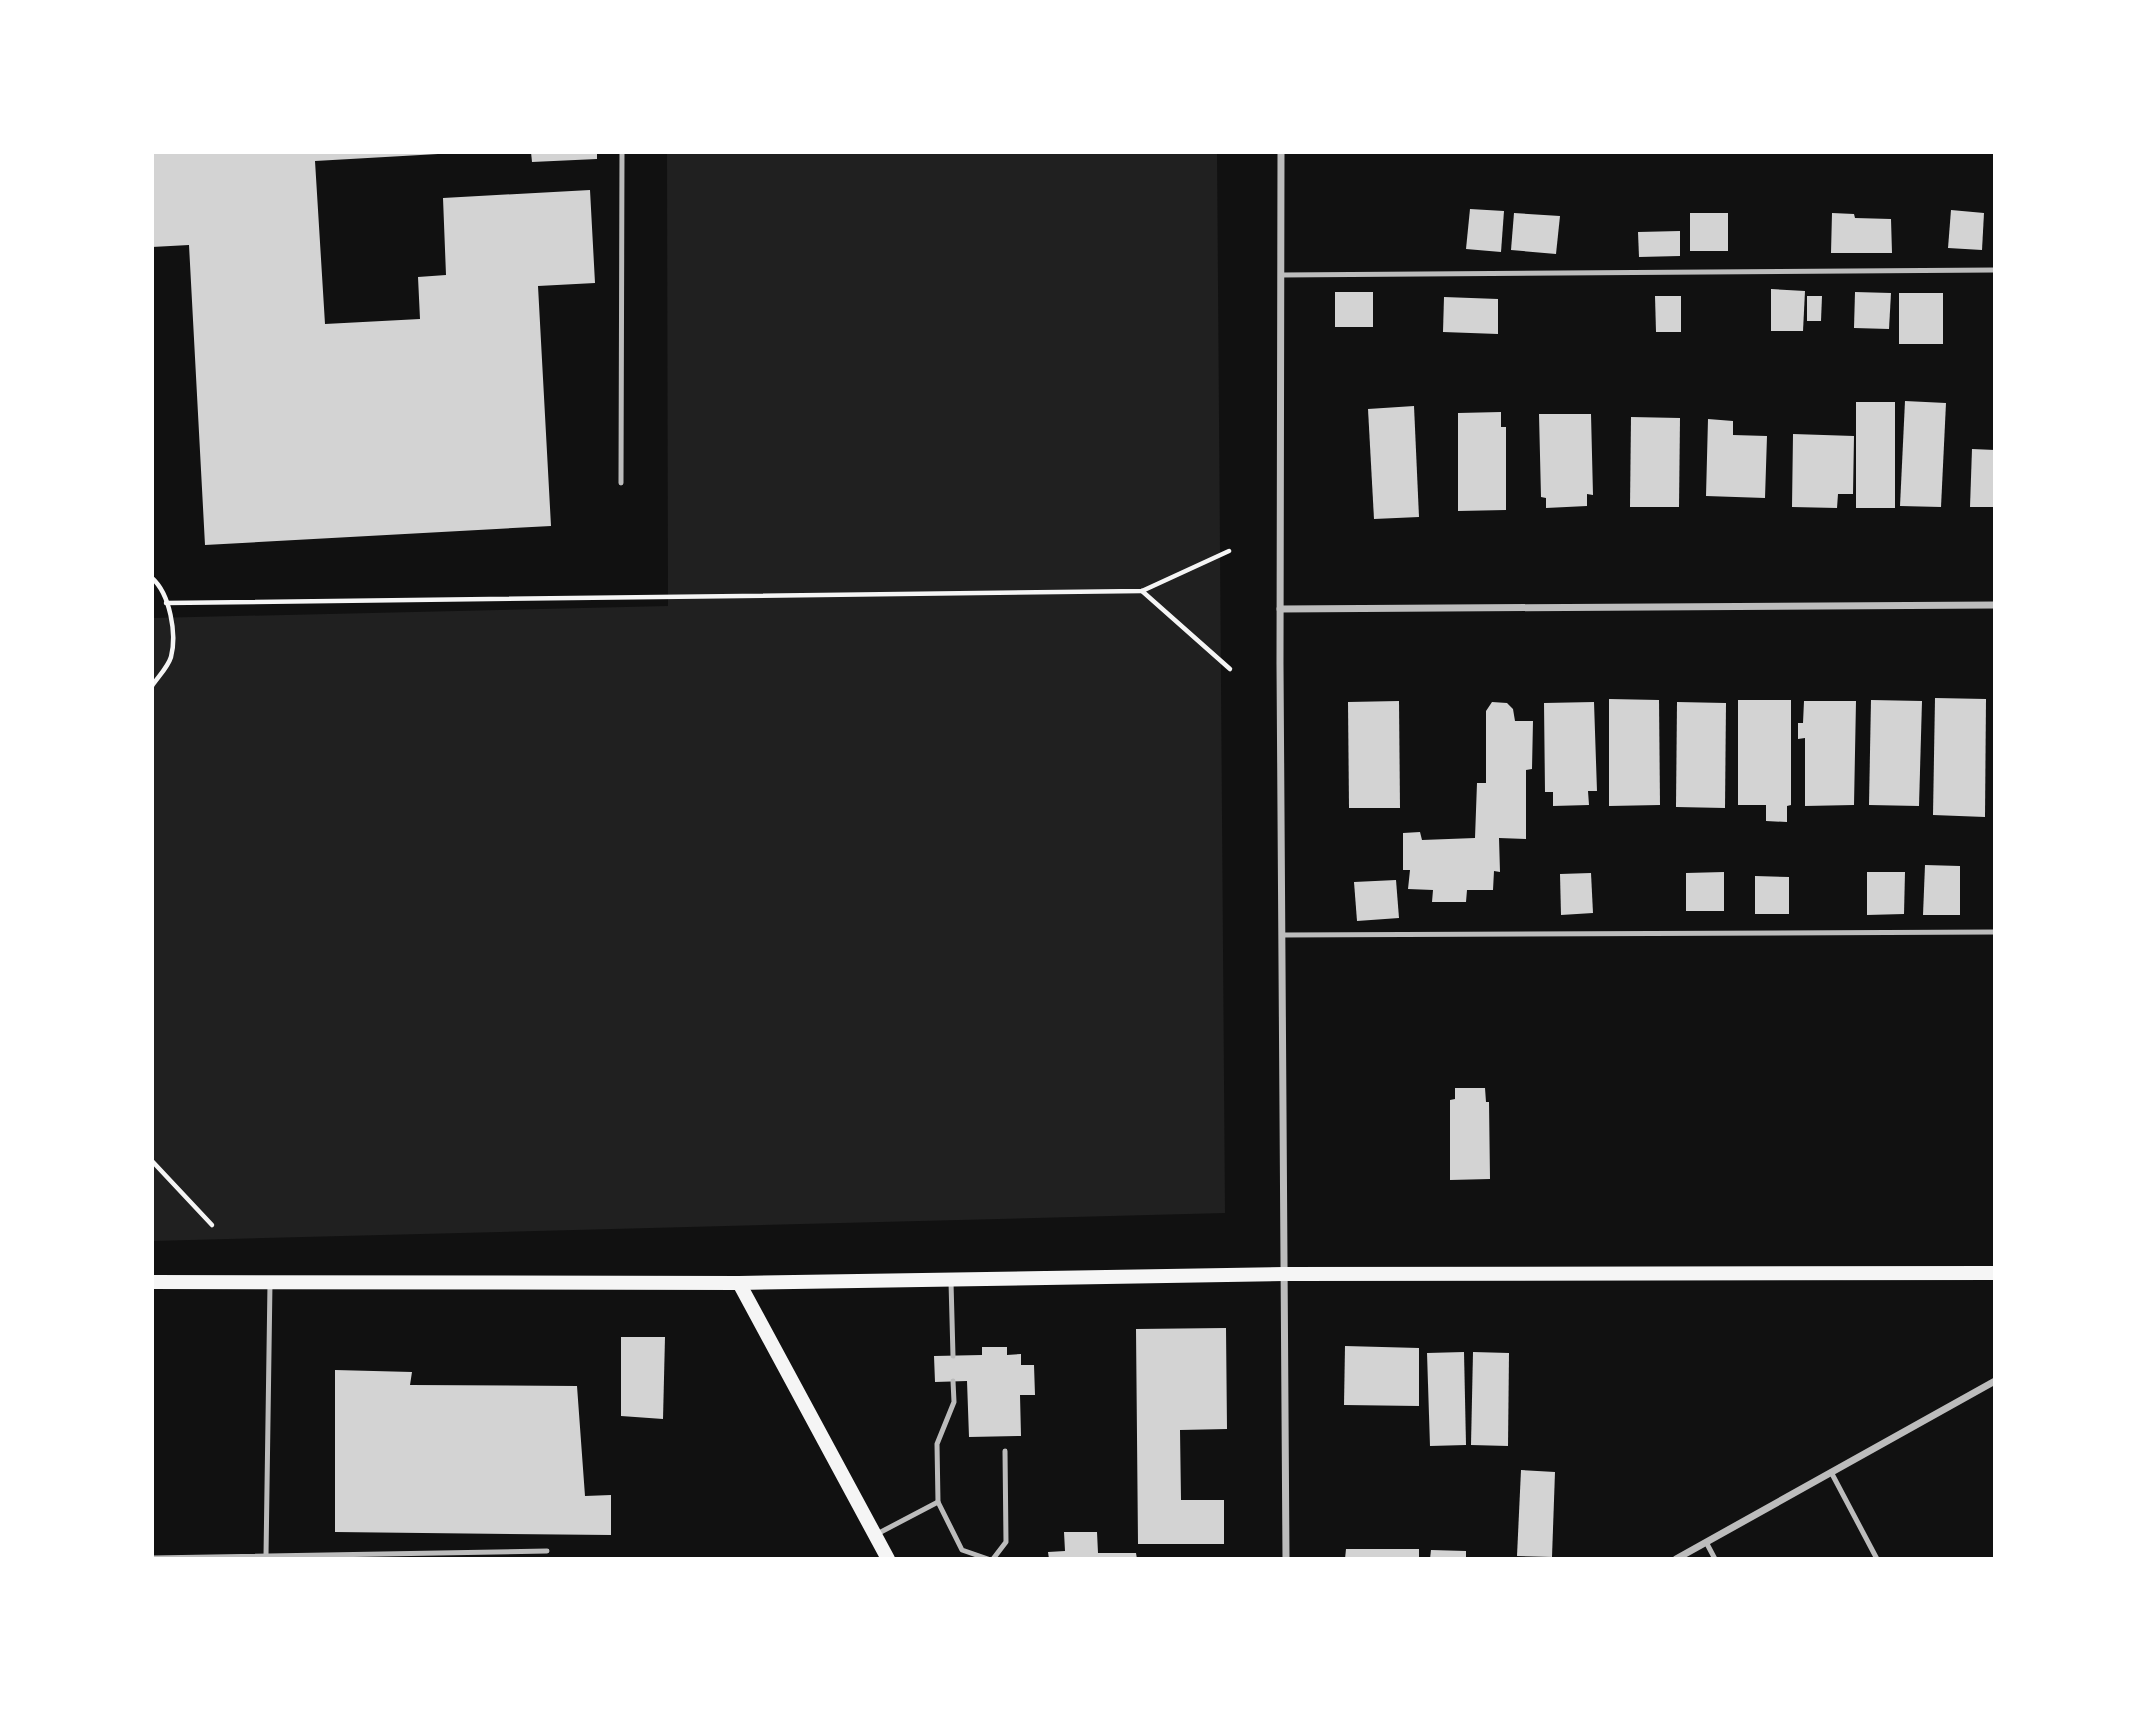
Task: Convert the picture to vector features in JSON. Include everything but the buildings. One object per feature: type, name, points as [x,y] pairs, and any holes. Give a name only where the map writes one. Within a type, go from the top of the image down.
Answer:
[{"type":"main road","points":[[152,1282],[739,1283],[1284,1274],[1995,1273]]},
{"type":"main road","points":[[739,1283],[888,1559]]},
{"type":"street","points":[[1281,152],[1280,609],[1286,1559]]},
{"type":"street","points":[[1280,609],[1995,605]]},
{"type":"street","points":[[1675,1559],[1995,1381]]},
{"type":"lane","points":[[621,483],[622,152]]},
{"type":"lane","points":[[1280,275],[1995,270]]},
{"type":"lane","points":[[1282,934],[1995,932]]},
{"type":"lane","points":[[951,1279],[953,1356]]},
{"type":"lane","points":[[266,1556],[270,1281]]},
{"type":"lane","points":[[953,1381],[954,1402],[936,1444],[937,1502],[962,1550],[990,1559],[1006,1542],[1005,1451]]},
{"type":"lane","points":[[1831,1472],[1877,1559]]},
{"type":"lane","points":[[875,1534],[937,1502]]},
{"type":"lane","points":[[1706,1542],[1715,1559]]},
{"type":"lane","points":[[152,1558],[547,1551]]},
{"type":"path","points":[[166,603],[1142,591],[1229,551]]},
{"type":"path","points":[[152,578],[158,582],[173,618],[171,659],[152,686]]},
{"type":"path","points":[[1142,591],[1230,669]]},
{"type":"path","points":[[152,1161],[212,1225]]},
{"type":"shaded area","points":[[667,152],[1217,152],[1225,1213],[152,1241],[152,618],[668,606]]}]
